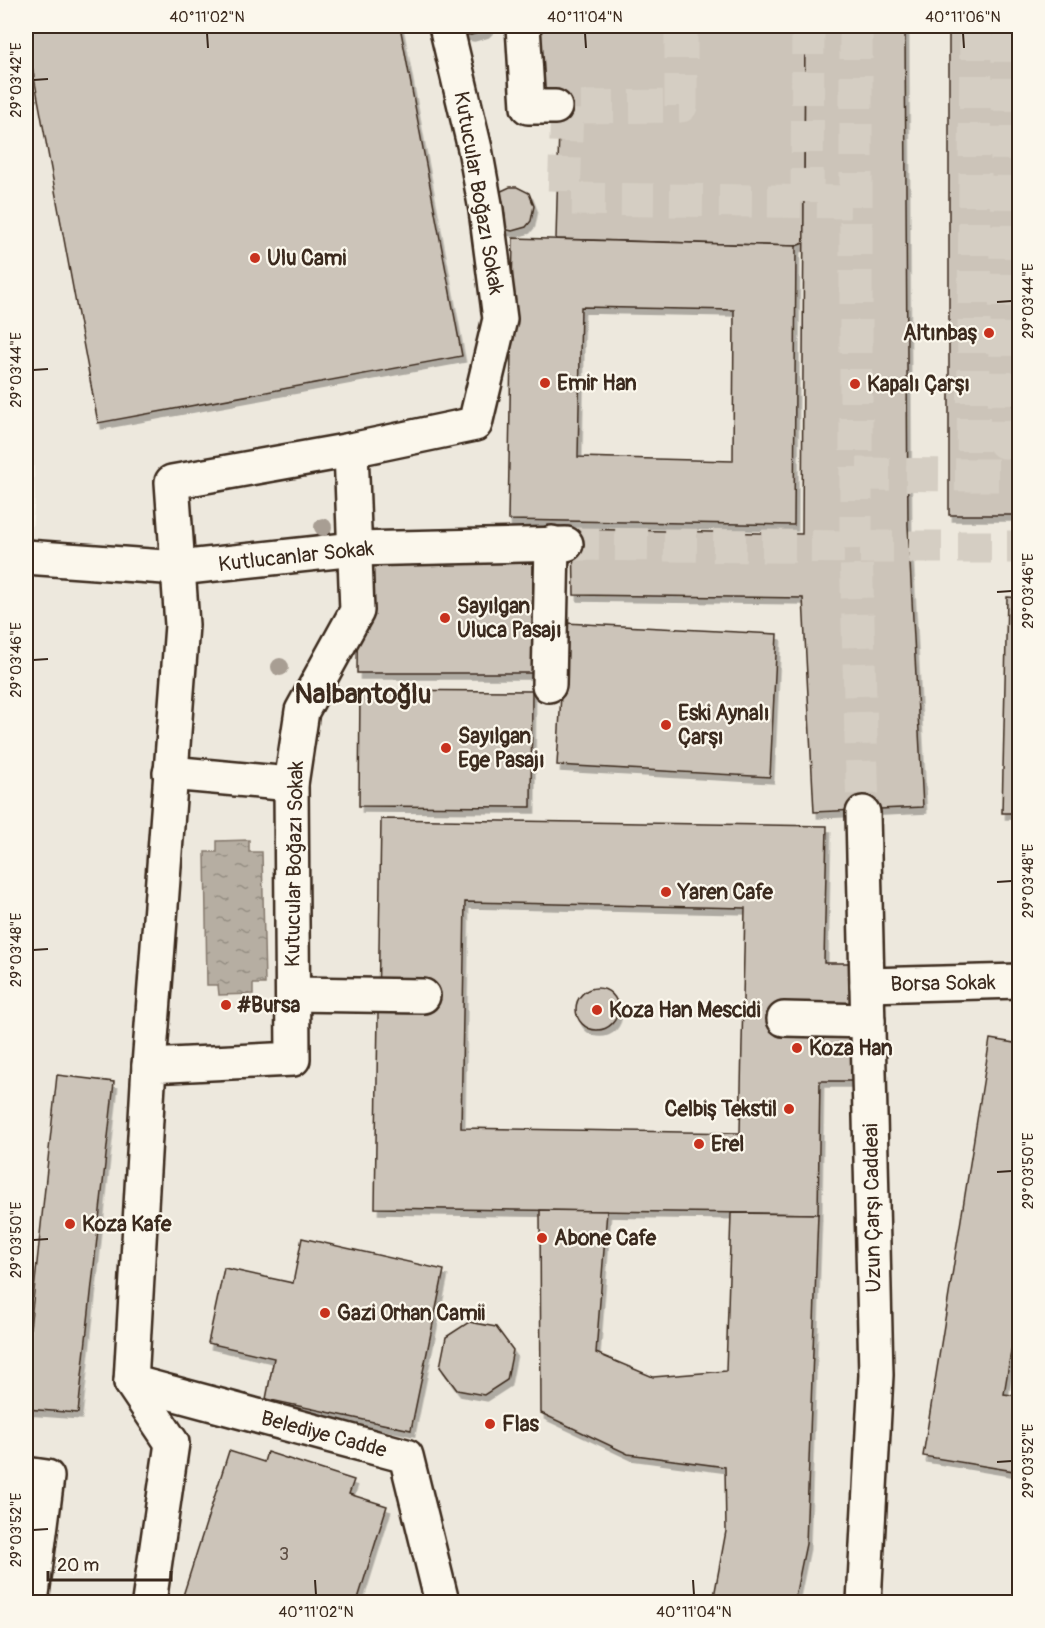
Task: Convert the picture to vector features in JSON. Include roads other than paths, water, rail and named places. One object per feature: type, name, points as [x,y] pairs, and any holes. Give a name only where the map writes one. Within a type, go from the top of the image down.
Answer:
[{"type":"street","name":"Kutucular Boğazı Sokak","points":[[149,1066],[293,1059],[291,784],[302,711],[357,611],[351,450],[475,424],[500,319],[486,210],[475,149],[447,26]]},
{"type":"street","points":[[523,26],[528,107],[555,107]]},
{"type":"street","points":[[149,1602],[172,1443],[131,1382],[149,1066],[182,625],[172,482],[351,450]]},
{"type":"street","name":"Kutlucanlar Sokak","points":[[26,557],[178,568],[355,549],[559,543],[549,685]]},
{"type":"street","points":[[170,773],[291,784]]},
{"type":"street","name":"Uzun Çarşı Caddeai","points":[[863,813],[876,1374],[864,1602]]},
{"type":"street","name":"Borsa Sokak","points":[[867,985],[1020,981]]},
{"type":"street","points":[[293,994],[423,996]]},
{"type":"street","points":[[784,1019],[868,1021]]},
{"type":"street","name":"Belediye Cadde","points":[[131,1382],[406,1456],[442,1602]]},
{"type":"street","points":[[26,1474],[47,1477],[31,1602]]},
{"type":"water","points":[[249,840],[249,852],[262,852],[265,984],[253,984],[253,994],[219,995],[218,985],[207,985],[205,852],[217,852],[217,841]]},
{"type":"tunnel","points":[[681,26],[681,106],[567,107],[564,199],[856,202]]},
{"type":"tunnel","points":[[807,202],[808,26]]},
{"type":"tunnel","points":[[856,26],[856,547],[863,813]]},
{"type":"tunnel","points":[[976,26],[973,475],[1020,475]]},
{"type":"tunnel","points":[[1020,42],[1008,41],[1004,442],[1020,442]]},
{"type":"tunnel","points":[[857,474],[973,475]]},
{"type":"tunnel","points":[[566,544],[1020,547]]},
{"type":"place","name":"Ulu Cami","points":[[255,258]]},
{"type":"place","name":"Altınbaş","points":[[989,333]]},
{"type":"place","name":"Emir Han","points":[[545,383]]},
{"type":"place","name":"Kapalı Çarşı","points":[[855,384]]},
{"type":"place","name":"Sayılgan Uluca Pasajı","points":[[445,618]]},
{"type":"place","name":"Eski Aynalı Çarşı","points":[[666,725]]},
{"type":"place","name":"Sayılgan Ege Pasajı","points":[[446,748]]},
{"type":"place","name":"Yaren Cafe","points":[[666,892]]},
{"type":"place","name":"#Bursa","points":[[226,1005]]},
{"type":"place","name":"Koza Han Mescidi","points":[[597,1010]]},
{"type":"place","name":"Koza Han","points":[[797,1048]]},
{"type":"place","name":"Celbiş Tekstil","points":[[789,1109]]},
{"type":"place","name":"Erel","points":[[699,1144]]},
{"type":"place","name":"Koza Kafe","points":[[70,1224]]},
{"type":"place","name":"Abone Cafe","points":[[542,1238]]},
{"type":"place","name":"Gazi Orhan Camii","points":[[325,1313]]},
{"type":"place","name":"Flas","points":[[490,1424]]},
{"type":"district","name":"Nalbantoğlu","points":[[363,694]]}]
